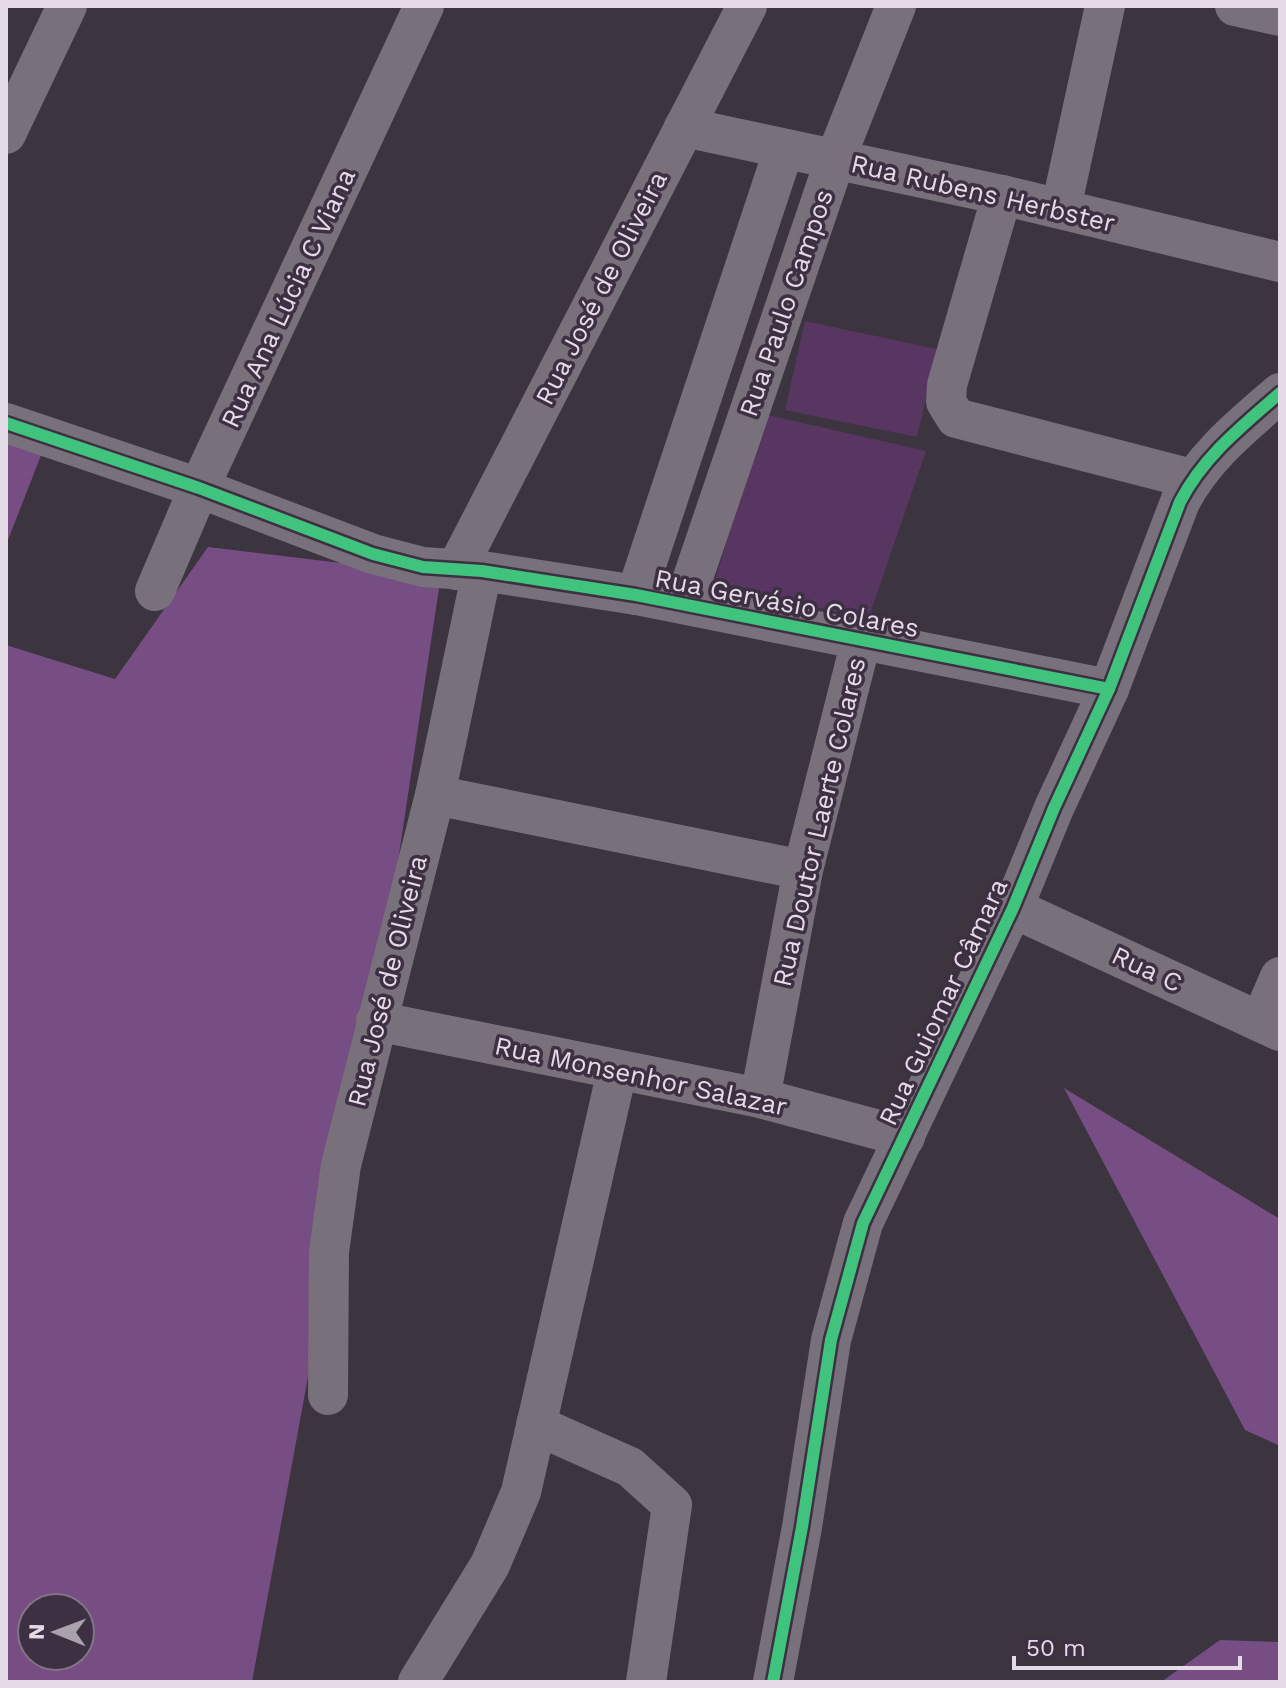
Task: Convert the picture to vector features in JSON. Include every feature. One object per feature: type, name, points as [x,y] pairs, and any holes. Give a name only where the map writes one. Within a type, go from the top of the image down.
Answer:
[{"type":"street","points":[[6,134],[67,6]]},
{"type":"street","name":"Rua Ana Lúcia C Viana","points":[[155,591],[199,488],[424,6]]},
{"type":"street","name":"Rua José de Oliveira","points":[[328,1395],[329,1252],[341,1165],[435,795],[469,571],[684,127],[747,6]]},
{"type":"street","name":"Rua Paulo Campos","points":[[684,604],[835,160],[896,6]]},
{"type":"street","points":[[1061,208],[1105,6]]},
{"type":"street","points":[[1235,6],[1280,16]]},
{"type":"street","name":"Rua Rubens Herbster","points":[[684,127],[1061,208],[1280,262]]},
{"type":"street","name":"Rua Paulo Campos","points":[[636,595],[784,149]]},
{"type":"street","points":[[1002,195],[947,385],[946,402],[956,418],[1192,479]]},
{"type":"street","name":"Rua Guiomar Câmara","points":[[773,1682],[802,1527],[831,1340],[863,1223],[1013,908],[1054,808],[1109,689],[1180,502],[1192,479],[1232,435],[1280,393]]},
{"type":"street","name":"Rua Gervásio Colares","points":[[6,423],[199,488],[373,554],[423,567],[636,595],[1109,689]]},
{"type":"street","name":"Rua Doutor Laerte Colares","points":[[760,1098],[803,870],[861,641]]},
{"type":"street","points":[[435,795],[803,870]]},
{"type":"street","name":"Rua C","points":[[1013,908],[1270,1026]]},
{"type":"street","points":[[1270,1026],[1280,977]]},
{"type":"street","name":"Rua Monsenhor Salazar","points":[[376,1021],[760,1098],[905,1137]]},
{"type":"street","points":[[418,1682],[490,1565],[521,1492],[617,1071]]},
{"type":"street","points":[[536,1425],[630,1467],[672,1505],[646,1682]]},
{"type":"shaded area","points":[[805,321],[937,349],[917,437],[785,410]]},
{"type":"shaded area","points":[[763,414],[926,451],[868,620],[715,581]]},
{"type":"shaded area","points":[[6,419],[49,435],[6,545]]},
{"type":"shaded area","points":[[208,547],[441,575],[377,1001],[252,1682],[6,1682],[6,645],[115,679]]},
{"type":"shaded area","points":[[1064,1088],[1280,1219],[1280,1446],[1245,1430]]},
{"type":"shaded area","points":[[1220,1640],[1280,1642],[1280,1682],[1161,1682]]},
{"type":"cycle path","points":[[773,1682],[802,1527],[831,1340],[863,1223],[1013,908],[1054,808],[1109,689],[1180,502],[1212,456],[1280,393]]},
{"type":"cycle path","points":[[6,423],[199,488],[373,554],[423,567],[482,571],[636,595],[1109,689]]}]
